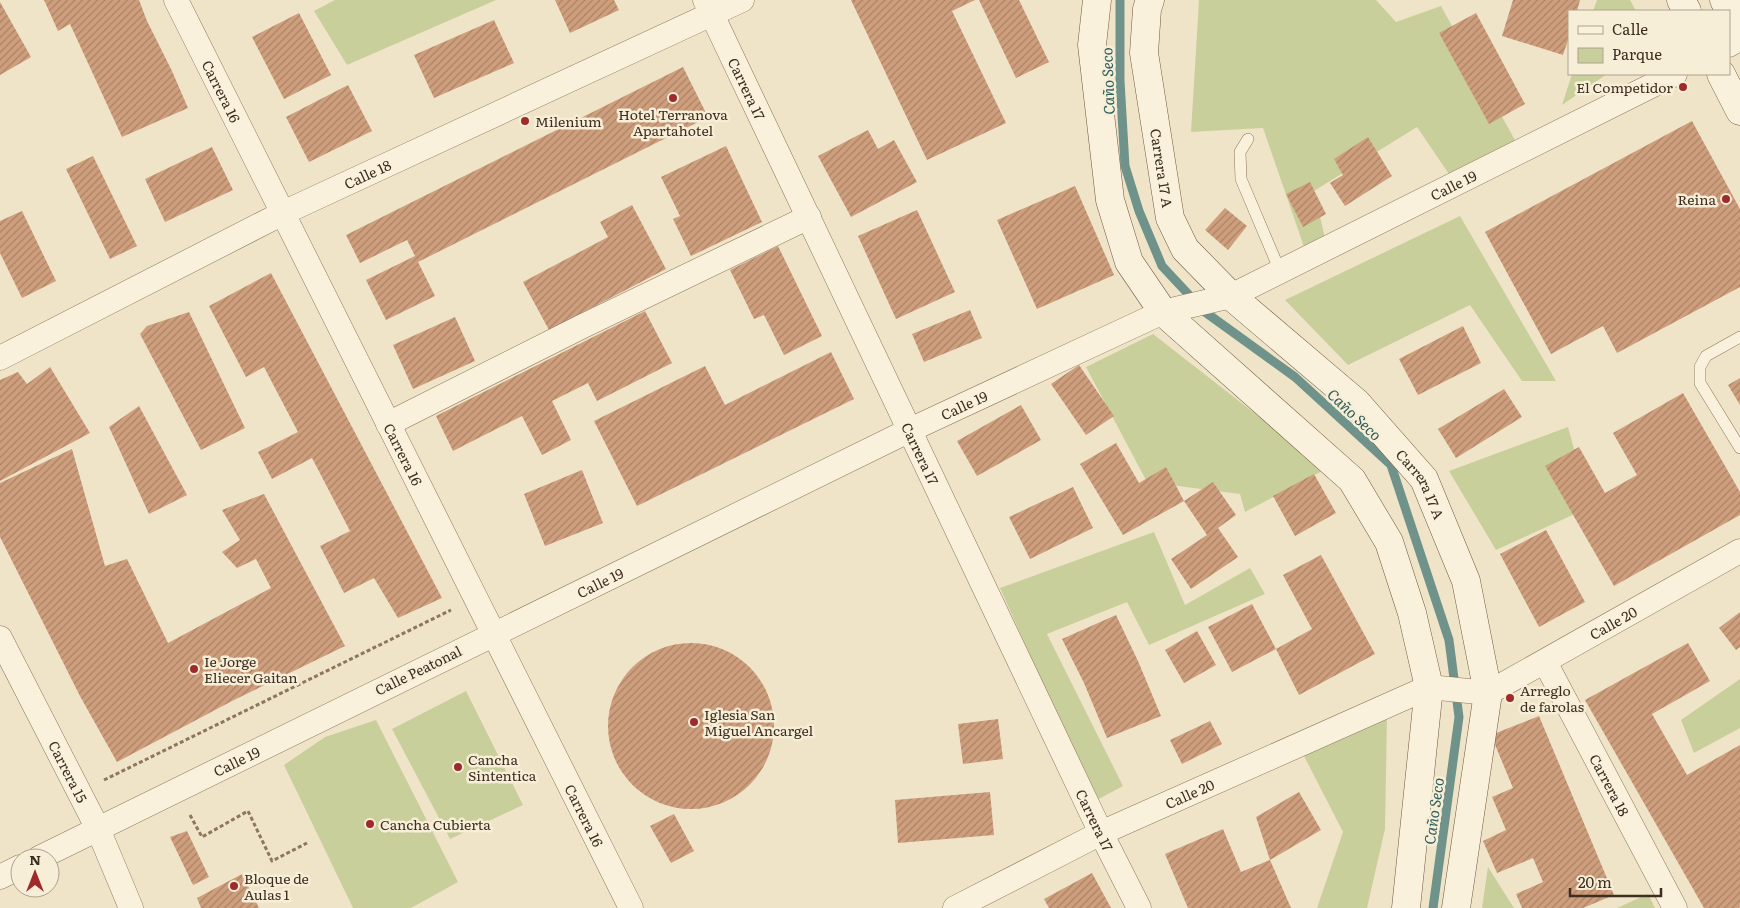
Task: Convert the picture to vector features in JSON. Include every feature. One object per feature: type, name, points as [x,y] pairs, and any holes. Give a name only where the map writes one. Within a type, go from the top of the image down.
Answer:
[{"type":"street","name":"Carrera 16","points":[[176,0],[631,908]]},
{"type":"street","name":"Calle 18","points":[[0,358],[283,213],[708,7],[742,0]]},
{"type":"street","points":[[1097,0],[1092,45],[1110,200],[1129,262],[1171,309],[1352,480],[1389,542],[1434,688],[1406,908]]},
{"type":"street","name":"Carrera 17 A","points":[[1150,0],[1147,9],[1144,53],[1170,218],[1185,248],[1224,298],[1357,403],[1424,479],[1466,581],[1480,693],[1456,908]]},
{"type":"street","name":"Carrera 17","points":[[708,7],[1101,833],[1139,908]]},
{"type":"street","points":[[1730,11],[1740,29]]},
{"type":"street","name":"Calle 19","points":[[59,848],[910,430],[1171,309],[1224,298],[1673,75]]},
{"type":"street","points":[[1722,75],[1740,111]]},
{"type":"street","points":[[388,424],[592,322],[809,217]]},
{"type":"street","name":"Calle 20","points":[[1480,693],[1545,662],[1740,552]]},
{"type":"street","name":"Carrera 15","points":[[0,638],[98,829],[131,908]]},
{"type":"street","name":"Carrera 18","points":[[1545,662],[1675,908]]},
{"type":"street","points":[[1434,688],[1480,693]]},
{"type":"street","name":"Calle 20","points":[[955,908],[1101,833],[1434,688]]},
{"type":"lane","points":[[1248,139],[1240,152],[1241,179],[1280,271]]},
{"type":"lane","points":[[1740,337],[1706,356],[1700,367],[1700,383],[1740,448]]},
{"type":"path","points":[[103,780],[454,608]]},
{"type":"path","points":[[188,812],[202,838],[248,811],[272,861],[307,843]]},
{"type":"green space","points":[[335,0],[496,0],[347,65],[314,11]]},
{"type":"green space","points":[[1199,0],[1376,0],[1396,22],[1441,6],[1516,142],[1453,180],[1417,127],[1314,191],[1325,238],[1304,247],[1263,128],[1191,132]]},
{"type":"green space","points":[[1597,0],[1630,0],[1635,10],[1593,10]]},
{"type":"green space","points":[[1572,75],[1606,75],[1562,105]]},
{"type":"green space","points":[[1460,216],[1556,381],[1522,381],[1470,305],[1348,365],[1285,300]]},
{"type":"green space","points":[[1153,334],[1326,469],[1245,512],[1240,494],[1147,482],[1086,367]]},
{"type":"green space","points":[[1568,427],[1590,507],[1496,550],[1449,471]]},
{"type":"green space","points":[[1154,532],[1185,605],[1250,568],[1265,594],[1149,645],[1127,602],[1047,634],[1123,786],[1095,801],[1000,588]]},
{"type":"green space","points":[[1740,679],[1740,728],[1694,753],[1681,720]]},
{"type":"green space","name":"Cancha Sintentica","points":[[466,691],[523,805],[450,839],[392,729]]},
{"type":"green space","points":[[1387,717],[1385,829],[1367,908],[1317,908],[1343,832],[1304,756]]},
{"type":"green space","name":"Cancha Cubierta","points":[[376,720],[458,882],[411,908],[353,908],[284,765],[325,737]]},
{"type":"green space","points":[[1488,867],[1514,908],[1482,908]]},
{"type":"green space","points":[[1648,894],[1655,908],[1617,908]]},
{"type":"building","points":[[44,0],[139,0],[188,108],[122,137],[70,24],[58,31]]},
{"type":"building","points":[[555,0],[614,0],[619,10],[570,33]]},
{"type":"building","points":[[851,0],[975,0],[952,11],[1006,123],[927,160]]},
{"type":"building","points":[[979,0],[1019,0],[1049,62],[1016,78]]},
{"type":"building","points":[[1513,0],[1580,0],[1577,10],[1568,10],[1568,40],[1563,55],[1502,36]]},
{"type":"building","points":[[0,2],[31,57],[0,75]]},
{"type":"building","points":[[299,13],[331,75],[284,99],[252,37]]},
{"type":"building","points":[[1476,13],[1525,104],[1489,124],[1439,33]]},
{"type":"building","points":[[494,20],[514,63],[434,98],[414,55]]},
{"type":"building","points":[[683,67],[708,117],[418,262],[435,296],[386,320],[366,280],[415,256],[407,240],[360,263],[346,235]]},
{"type":"building","points":[[348,85],[372,131],[309,162],[286,117]]},
{"type":"building","points":[[1692,121],[1740,209],[1740,287],[1617,353],[1603,326],[1551,354],[1485,232]]},
{"type":"building","points":[[868,130],[878,149],[894,140],[917,182],[851,217],[818,156]]},
{"type":"building","points":[[1368,137],[1392,176],[1345,206],[1330,183],[1343,175],[1334,159]]},
{"type":"building","points":[[726,146],[762,222],[691,256],[673,219],[680,216],[661,177]]},
{"type":"building","points":[[212,147],[233,190],[165,222],[145,179]]},
{"type":"building","points":[[93,156],[137,246],[110,259],[66,169]]},
{"type":"building","points":[[1310,182],[1326,214],[1303,227],[1286,194]]},
{"type":"building","points":[[1075,186],[1114,275],[1037,309],[997,220]]},
{"type":"building","points":[[632,205],[666,269],[549,330],[523,282],[608,237],[600,222]]},
{"type":"building","points":[[1225,208],[1247,226],[1228,250],[1205,230]]},
{"type":"building","points":[[917,210],[955,292],[896,319],[858,236]]},
{"type":"building","points":[[22,211],[56,281],[22,298],[0,253],[0,221]]},
{"type":"building","points":[[778,246],[822,336],[784,355],[764,315],[754,319],[730,270]]},
{"type":"building","points":[[271,273],[442,598],[398,618],[374,578],[344,593],[320,546],[350,531],[312,458],[272,479],[258,452],[298,432],[264,367],[246,377],[209,306]]},
{"type":"building","points":[[970,310],[982,338],[924,362],[912,334]]},
{"type":"building","points":[[645,311],[672,363],[597,401],[588,383],[552,401],[571,440],[542,455],[522,416],[453,451],[436,416]]},
{"type":"building","points":[[189,312],[245,428],[201,450],[140,334],[147,326]]},
{"type":"building","points":[[455,317],[475,361],[413,389],[393,345]]},
{"type":"building","points":[[1463,326],[1481,363],[1418,395],[1399,359]]},
{"type":"building","points":[[831,352],[854,399],[637,506],[594,421],[705,366],[725,405]]},
{"type":"building","points":[[1079,365],[1114,416],[1086,435],[1051,384]]},
{"type":"building","points":[[50,367],[90,433],[0,481],[0,380],[18,372],[27,384]]},
{"type":"building","points":[[1740,378],[1740,405],[1728,385]]},
{"type":"building","points":[[1504,389],[1522,417],[1456,458],[1438,429]]},
{"type":"building","points":[[1683,393],[1740,492],[1740,515],[1614,586],[1545,466],[1579,447],[1605,493],[1637,475],[1613,433]]},
{"type":"building","points":[[1021,405],[1041,440],[977,476],[957,441]]},
{"type":"building","points":[[139,406],[187,495],[149,514],[109,427]]},
{"type":"building","points":[[1116,443],[1139,483],[1166,467],[1184,501],[1123,535],[1080,464]]},
{"type":"building","points":[[72,449],[105,566],[127,559],[168,643],[271,588],[256,559],[237,568],[222,552],[240,540],[222,510],[264,494],[345,646],[232,701],[117,762],[81,698],[0,537],[0,483]]},
{"type":"building","points":[[582,470],[603,523],[545,546],[524,494]]},
{"type":"building","points":[[1314,474],[1336,513],[1295,536],[1273,496]]},
{"type":"building","points":[[1213,482],[1236,515],[1218,528],[1238,557],[1191,589],[1171,559],[1207,535],[1184,501]]},
{"type":"building","points":[[1073,487],[1093,528],[1030,559],[1009,517]]},
{"type":"building","points":[[1546,530],[1585,602],[1539,627],[1500,554]]},
{"type":"building","points":[[1321,555],[1375,654],[1299,695],[1276,649],[1312,629],[1283,575]]},
{"type":"building","points":[[1252,604],[1276,649],[1232,672],[1208,627]]},
{"type":"building","points":[[1740,612],[1740,647],[1736,650],[1719,628]]},
{"type":"building","points":[[1116,615],[1161,716],[1107,738],[1084,683],[1062,639]]},
{"type":"building","points":[[1197,631],[1216,665],[1184,683],[1165,650]]},
{"type":"building","points":[[699,643],[723,649],[750,667],[768,694],[773,710],[773,742],[768,758],[750,785],[737,795],[715,806],[683,809],[659,803],[638,790],[627,779],[611,750],[608,718],[614,694],[627,673],[638,662],[667,646]]},
{"type":"building","points":[[1688,643],[1710,681],[1652,714],[1687,775],[1740,745],[1739,908],[1704,908],[1585,700]]},
{"type":"building","points":[[1539,716],[1614,895],[1583,908],[1522,908],[1516,894],[1543,882],[1533,858],[1497,873],[1483,841],[1506,830],[1492,797],[1513,788],[1491,735]]},
{"type":"building","points":[[998,719],[1003,759],[963,764],[958,724]]},
{"type":"building","points":[[1210,721],[1222,744],[1182,764],[1170,740]]},
{"type":"building","points":[[990,792],[994,835],[898,843],[895,800]]},
{"type":"building","points":[[1299,792],[1321,830],[1270,860],[1256,817]]},
{"type":"building","points":[[674,814],[694,851],[671,863],[650,826]]},
{"type":"building","points":[[1223,829],[1241,872],[1270,860],[1291,908],[1188,908],[1165,854]]},
{"type":"building","points":[[187,831],[209,877],[193,885],[170,837]]},
{"type":"building","points":[[1092,873],[1111,908],[1049,908],[1044,899]]},
{"type":"building","name":"Bloque de Aulas 1","points":[[242,874],[259,908],[201,908],[197,898]]},
{"type":"waterway","name":"Caño Seco","points":[[1120,0],[1120,81],[1125,166],[1139,211],[1162,266],[1205,312],[1295,377],[1391,465],[1449,640],[1459,717],[1433,908]]},
{"type":"place","name":"El Competidor","points":[[1683,87]]},
{"type":"place","name":"Hotel Terranova Apartahotel","points":[[673,98]]},
{"type":"place","name":"Milenium","points":[[525,121]]},
{"type":"place","name":"Reina","points":[[1726,199]]},
{"type":"place","name":"Ie Jorge Eliecer Gaitan","points":[[194,669]]},
{"type":"place","name":"Arreglo de farolas","points":[[1510,698]]},
{"type":"place","name":"Iglesia San Miguel Ancargel","points":[[694,722]]},
{"type":"place","name":"Cancha Sintentica","points":[[458,767]]},
{"type":"place","name":"Cancha Cubierta","points":[[370,824]]},
{"type":"place","name":"Bloque de Aulas 1","points":[[234,886]]}]
